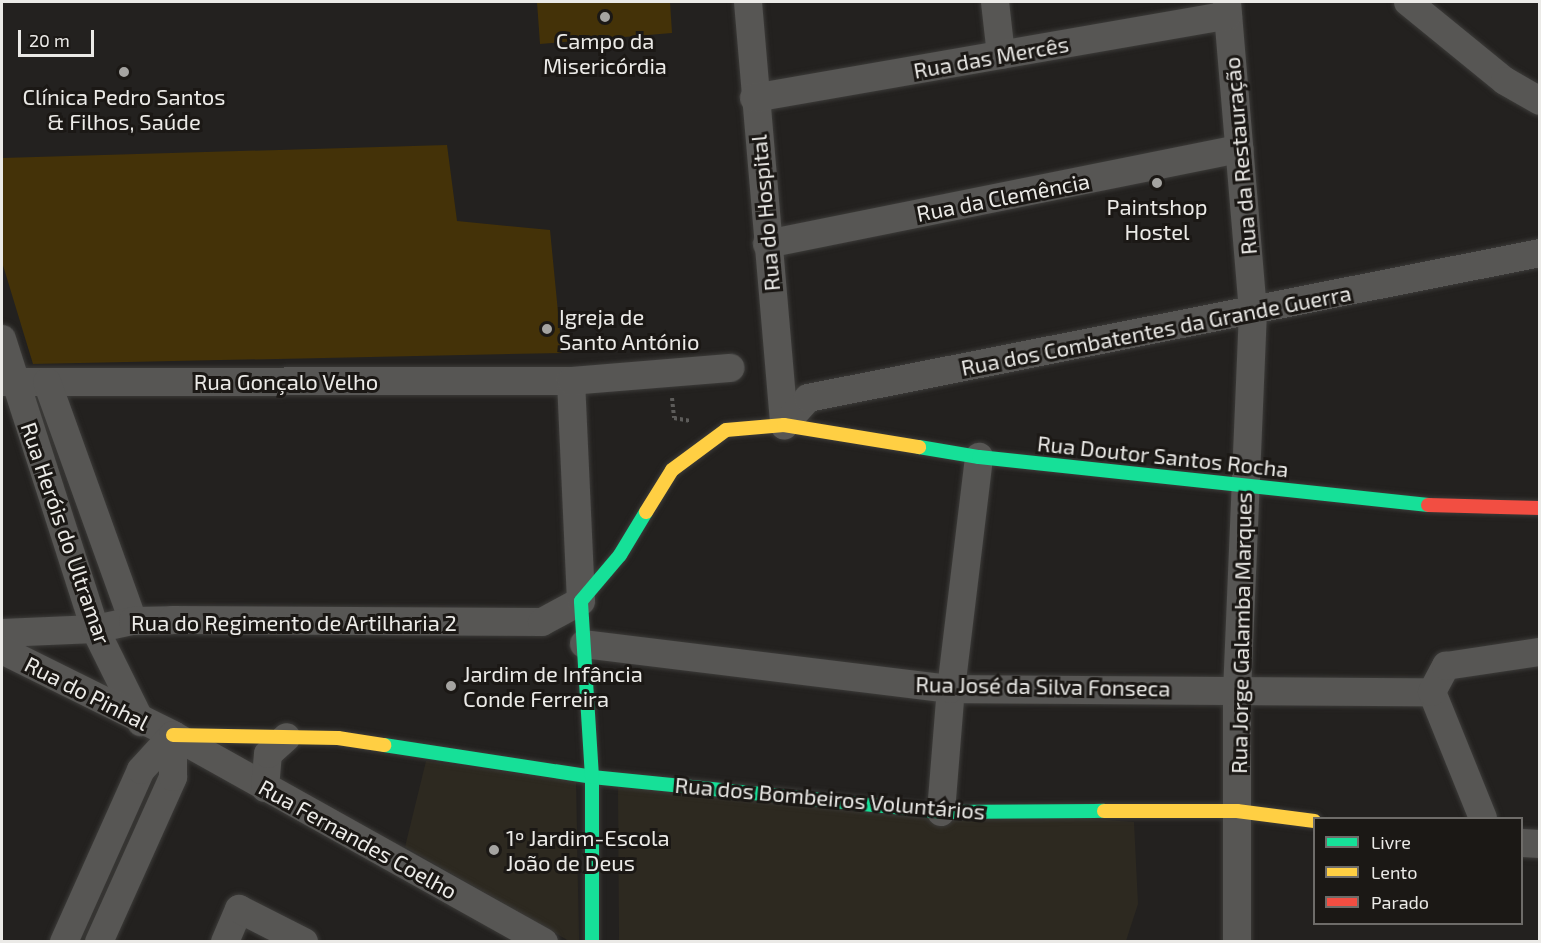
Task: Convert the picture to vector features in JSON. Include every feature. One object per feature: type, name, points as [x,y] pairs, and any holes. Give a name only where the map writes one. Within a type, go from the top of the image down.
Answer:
[{"type":"street","name":"Rua do Hospital","points":[[748,2],[754,98],[784,425]]},
{"type":"street","points":[[994,2],[1001,55]]},
{"type":"street","points":[[1408,2],[1505,81],[1539,101]]},
{"type":"street","name":"Rua das Mercês","points":[[754,98],[1001,55],[1227,8]]},
{"type":"street","name":"Rua da Restauração","points":[[1227,8],[1253,311]]},
{"type":"street","name":"Rua da Clemência","points":[[767,244],[1240,149]]},
{"type":"street","name":"Rua dos Combatentes da Grande Guerra","points":[[784,425],[808,398],[1539,253]]},
{"type":"street","name":"Rua Jorge Galamba Marques","points":[[1237,942],[1238,689],[1244,485],[1253,311]]},
{"type":"street","name":"Rua Heróis do Ultramar","points":[[2,339],[8,382],[52,491],[95,629],[141,722]]},
{"type":"street","name":"Rua Gonçalo Velho","points":[[8,382],[571,381],[730,368]]},
{"type":"street","points":[[571,381],[592,777],[592,942]]},
{"type":"street","points":[[47,382],[133,621]]},
{"type":"street","name":"Rua Doutor Santos Rocha","points":[[726,430],[784,425],[979,457],[1426,506],[1539,508]]},
{"type":"street","points":[[581,602],[620,555],[672,470],[726,430]]},
{"type":"street","points":[[941,812],[951,689],[979,457]]},
{"type":"street","points":[[52,491],[82,480]]},
{"type":"street","points":[[76,564],[109,553]]},
{"type":"street","name":"Rua do Regimento de Artilharia 2","points":[[2,633],[95,629],[133,621],[542,622],[581,602]]},
{"type":"street","name":"Rua José da Silva Fonseca","points":[[584,644],[951,689],[1432,692]]},
{"type":"street","name":"Rua do Pinhal","points":[[2,650],[141,722],[173,735]]},
{"type":"street","points":[[1482,817],[1432,692],[1446,666],[1539,652]]},
{"type":"street","points":[[64,942],[141,770],[173,735]]},
{"type":"street","points":[[99,942],[173,777],[173,735]]},
{"type":"street","name":"Rua dos Bombeiros Voluntários","points":[[173,735],[338,738],[592,777],[941,812],[1237,811],[1313,821]]},
{"type":"street","name":"Rua Fernandes Coelho","points":[[173,735],[544,942]]},
{"type":"street","points":[[265,788],[268,754],[287,737]]},
{"type":"street","points":[[1523,843],[1539,844]]},
{"type":"street","points":[[225,942],[239,909],[304,942]]},
{"type":"path","points":[[670,373],[674,418],[726,430]]},
{"type":"shaded area","name":"Campo da Misericórdia","points":[[537,2],[670,2],[672,33],[540,44]]},
{"type":"shaded area","points":[[447,145],[457,221],[550,230],[562,353],[33,364],[2,262],[2,158]]},
{"type":"shaded area","name":"1º Jardim-Escola João de Deus","points":[[426,761],[576,781],[579,941],[569,941],[405,847]]},
{"type":"shaded area","points":[[618,785],[1134,822],[1138,904],[1126,941],[619,941]]},
{"type":"traffic: fast","points":[[919,447],[979,457],[1428,505]]},
{"type":"traffic: fast","points":[[592,942],[592,777],[581,601],[620,555],[646,512]]},
{"type":"traffic: fast","points":[[384,745],[592,777],[941,812],[1104,811]]},
{"type":"traffic: slow","points":[[646,512],[672,470],[726,430],[784,425],[919,447]]},
{"type":"traffic: slow","points":[[173,735],[338,738],[384,745]]},
{"type":"traffic: slow","points":[[1104,811],[1237,811],[1313,821]]},
{"type":"traffic: jam","points":[[1428,505],[1540,508]]},
{"type":"place","name":"Campo da Misericórdia","points":[[605,17]]},
{"type":"place","name":"Clínica Pedro Santos & Filhos, Saúde","points":[[124,72]]},
{"type":"place","name":"Paintshop Hostel","points":[[1157,183]]},
{"type":"place","name":"Igreja de Santo António","points":[[547,329]]},
{"type":"place","name":"Jardim de Infância Conde Ferreira","points":[[451,686]]},
{"type":"place","name":"1º Jardim-Escola João de Deus","points":[[494,850]]}]
